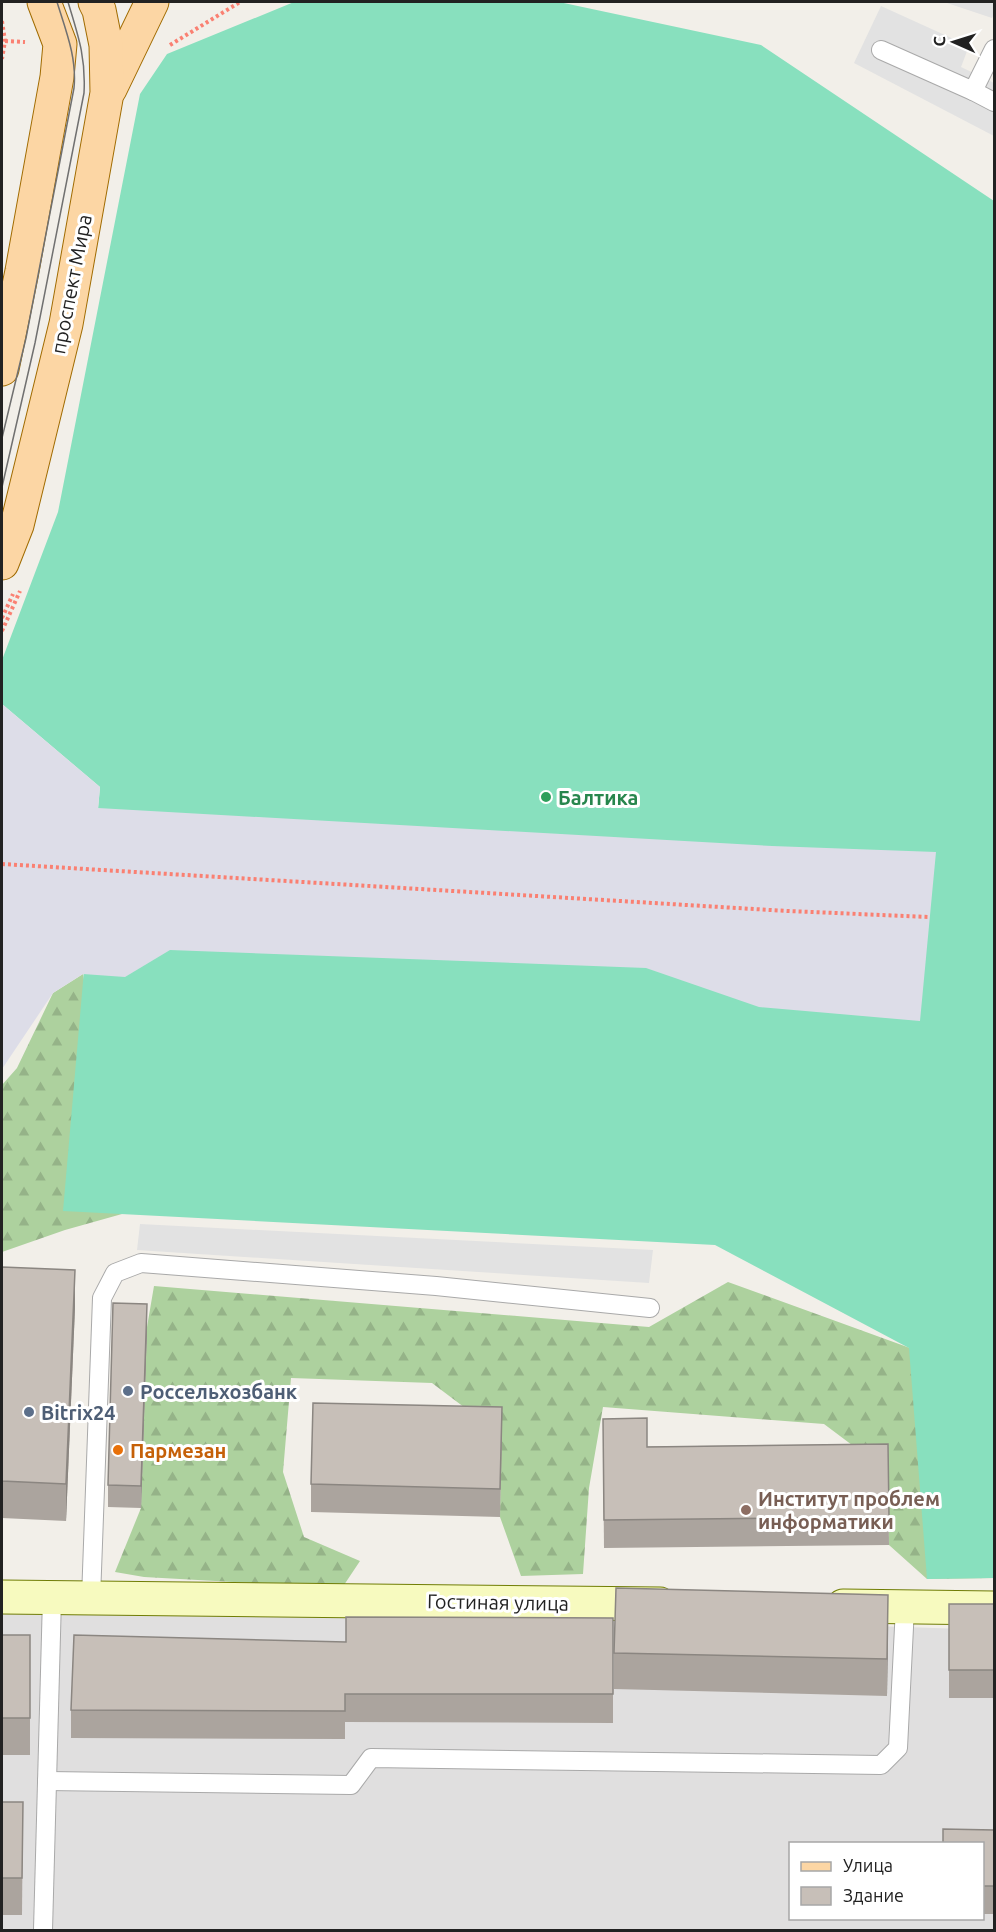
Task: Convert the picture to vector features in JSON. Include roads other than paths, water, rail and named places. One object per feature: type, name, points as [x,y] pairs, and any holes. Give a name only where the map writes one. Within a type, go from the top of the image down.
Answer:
[{"type":"main road","points":[[2,369],[57,78],[60,44],[44,2]]},
{"type":"main road","points":[[107,93],[152,2]]},
{"type":"main road","points":[[57,78],[74,55],[86,44],[99,4]]},
{"type":"main road","name":"проспект Мира","points":[[2,563],[17,525],[66,324],[107,93],[106,45],[99,4]]},
{"type":"street","name":"Гостиная улица","points":[[2,1597],[693,1604]]},
{"type":"street","points":[[810,1606],[994,1608]]},
{"type":"lane","points":[[973,91],[994,49]]},
{"type":"lane","points":[[881,50],[994,102]]},
{"type":"lane","points":[[91,1598],[102,1298],[115,1273],[141,1263],[425,1286],[650,1308]]},
{"type":"lane","points":[[43,1930],[52,1598]]},
{"type":"lane","points":[[47,1781],[351,1785],[371,1758],[881,1765],[898,1748],[905,1607]]},
{"type":"tram line","points":[[2,438],[26,338],[74,88],[72,55],[57,2]]},
{"type":"tram line","points":[[2,487],[35,343],[84,93],[82,57],[68,2]]},
{"type":"place","name":"Балтика","points":[[546,797]]},
{"type":"place","name":"Россельхозбанк","points":[[128,1391]]},
{"type":"place","name":"Bitrix24","points":[[29,1412]]},
{"type":"place","name":"Пармезан","points":[[118,1450]]},
{"type":"place","name":"Институт проблем информатики","points":[[746,1510]]}]
